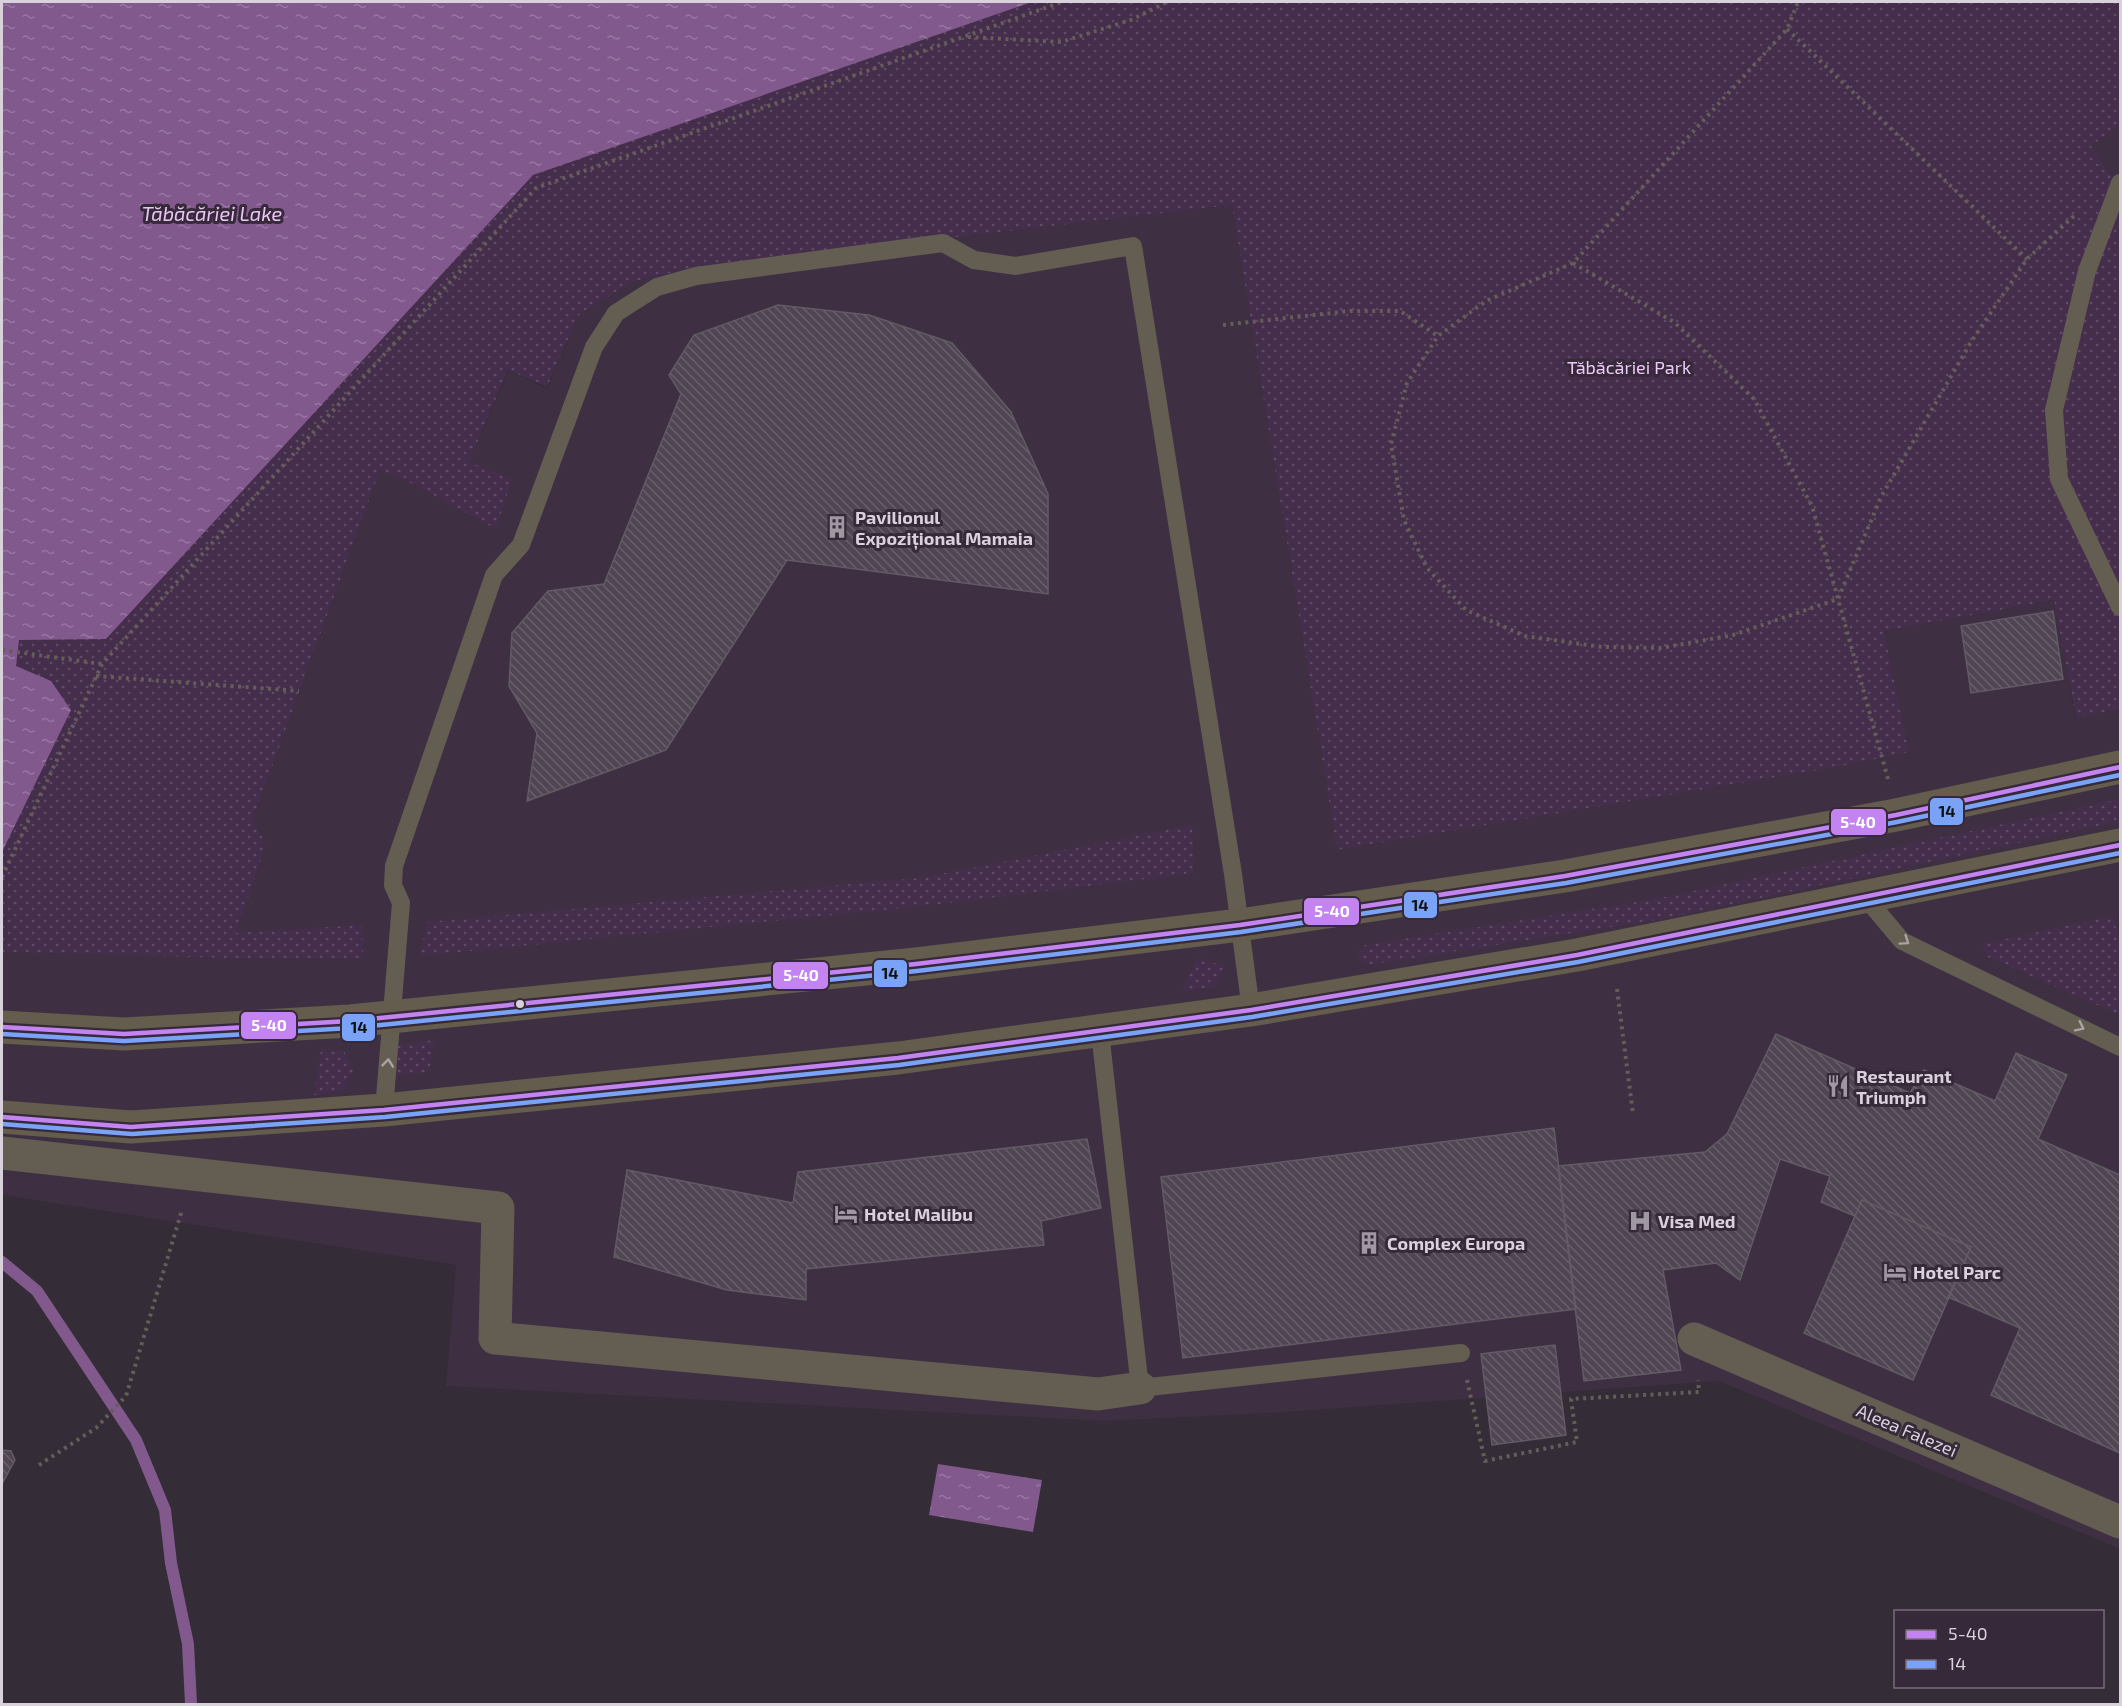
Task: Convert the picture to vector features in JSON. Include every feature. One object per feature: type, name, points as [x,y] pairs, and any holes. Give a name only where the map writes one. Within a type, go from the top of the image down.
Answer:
[{"type":"main road","points":[[2,1027],[124,1034],[350,1022],[916,964],[1240,925],[1565,876],[1896,815],[2121,767]]},
{"type":"main road","points":[[2,1117],[130,1127],[384,1110],[741,1075],[1100,1032],[1251,1010],[1577,955],[2121,845]]},
{"type":"street","points":[[2,1153],[498,1208],[495,1338],[1098,1394],[1140,1388]]},
{"type":"street","name":"Aleea Falezei","points":[[1694,1339],[2121,1522]]},
{"type":"lane","points":[[2121,183],[2087,271],[2054,410],[2059,478],[2121,607]]},
{"type":"lane","points":[[384,1110],[401,903],[393,885],[394,866],[494,575],[521,545],[594,347],[616,313],[657,287],[696,276],[943,243],[974,260],[1016,266],[1133,246],[1240,925],[1251,1010]]},
{"type":"lane","points":[[1866,898],[1902,941],[2121,1047]]},
{"type":"lane","points":[[1100,1032],[1140,1388],[1461,1353]]},
{"type":"path","points":[[2,877],[102,664],[536,188],[1062,2]]},
{"type":"path","points":[[965,37],[1061,42],[1131,20],[1167,2]]},
{"type":"path","points":[[1798,2],[1787,29],[1573,263],[1486,301],[1438,336],[1407,383],[1391,444],[1404,520],[1427,568],[1466,610],[1525,636],[1602,647],[1661,648],[1733,635],[1839,599],[1881,497],[1971,342],[2026,259],[2084,206]]},
{"type":"path","points":[[1787,29],[2026,259]]},
{"type":"path","points":[[1573,263],[1674,322],[1754,399],[1812,506],[1896,815]]},
{"type":"path","points":[[1223,325],[1350,311],[1400,311],[1438,336]]},
{"type":"path","points":[[2,650],[102,664]]},
{"type":"path","points":[[96,676],[299,691]]},
{"type":"path","points":[[1617,989],[1633,1114]]},
{"type":"path","points":[[39,1465],[96,1428],[126,1396],[193,1175]]},
{"type":"path","points":[[1461,1353],[1485,1461],[1577,1442],[1571,1399],[1699,1392],[1694,1339]]},
{"type":"shaded area","points":[[2120,125],[2120,189],[2091,146]]},
{"type":"shaded area","points":[[1232,205],[1337,850],[1837,767],[1909,752],[1884,631],[2055,600],[2075,718],[2120,709],[2120,1549],[1719,1381],[1269,1413],[1104,1421],[446,1386],[456,1265],[2,1195],[2,952],[227,958],[266,845],[253,819],[380,470],[415,485],[469,462],[509,370],[547,389],[579,315],[632,282],[691,268]]},
{"type":"green space","name":"Tăbăcăriei Park","points":[[2,2],[2120,2],[2120,125],[2091,146],[2120,189],[2120,709],[2076,718],[2054,600],[1884,631],[1909,752],[1837,767],[1337,850],[1232,205],[691,268],[632,282],[579,315],[546,389],[545,386],[508,370],[469,462],[512,479],[496,529],[415,485],[380,470],[253,819],[266,845],[236,933],[362,925],[363,958],[227,958],[2,952]]},
{"type":"green space","points":[[2120,799],[2120,821],[1662,919],[1367,965],[1357,955],[1365,945],[1661,898]]},
{"type":"green space","points":[[1192,825],[1194,873],[924,906],[420,956],[427,922],[920,878]]},
{"type":"green space","points":[[2113,916],[2120,943],[2120,1015],[1988,957],[1982,944]]},
{"type":"green space","points":[[1197,958],[1225,966],[1214,987],[1182,991]]},
{"type":"green space","points":[[434,1040],[429,1072],[392,1076],[396,1045]]},
{"type":"green space","points":[[321,1050],[344,1051],[354,1071],[343,1090],[314,1095]]},
{"type":"water","name":"Tăbăcăriei Lake","points":[[2,2],[1032,2],[533,175],[106,639],[19,640],[16,666],[51,681],[71,710],[2,852]]},
{"type":"water","points":[[938,1464],[1042,1480],[1033,1532],[929,1515]]},
{"type":"building","name":"Pavilionul Expozițional Mamaia","points":[[778,305],[869,315],[952,343],[1011,412],[1048,494],[1048,594],[787,560],[666,750],[527,801],[537,733],[509,686],[512,633],[548,591],[604,584],[681,394],[669,375],[694,335]]},
{"type":"building","points":[[2053,611],[2063,679],[1971,693],[1961,626]]},
{"type":"building","points":[[1776,1034],[1910,1093],[1924,1070],[1995,1101],[2016,1053],[2067,1075],[2038,1139],[2120,1175],[2120,1453],[1991,1395],[2020,1328],[1948,1297],[1971,1247],[1862,1200],[1855,1216],[1821,1202],[1830,1176],[1780,1159],[1740,1280],[1716,1263],[1663,1270],[1681,1370],[1584,1381],[1558,1166],[1705,1152],[1727,1134]]},
{"type":"building","name":"Complex Europa","points":[[1554,1128],[1576,1309],[1183,1358],[1161,1177]]},
{"type":"building","name":"Hotel Malibu","points":[[1087,1139],[1101,1208],[1041,1221],[1044,1245],[806,1269],[806,1300],[727,1290],[614,1257],[627,1170],[793,1203],[798,1172]]},
{"type":"building","name":"Hotel Parc","points":[[1862,1200],[1971,1247],[1913,1380],[1804,1333]]},
{"type":"building","points":[[1555,1345],[1566,1435],[1492,1445],[1481,1354]]},
{"type":"building","points":[[2,1450],[11,1451],[15,1460],[2,1484]]},
{"type":"waterway","points":[[2,1262],[37,1291],[136,1440],[165,1510],[171,1563],[188,1644],[191,1704]]},
{"type":"transit line","name":"5-40","points":[[2,1027],[124,1034],[350,1021],[916,964],[1240,925],[1565,876],[1896,815],[2120,767]]},
{"type":"transit line","name":"14","points":[[2,1034],[124,1041],[351,1028],[917,971],[1241,932],[1566,883],[1897,822],[2120,775]]},
{"type":"transit line","name":"5-40","points":[[2,1117],[131,1127],[384,1110],[898,1058],[1251,1010],[1577,955],[2120,845]]},
{"type":"transit line","name":"14","points":[[2,1124],[132,1134],[385,1117],[899,1065],[1252,1017],[1578,962],[2120,853]]},
{"type":"place","name":"Pavilionul Expozițional Mamaia","points":[[837,527]]},
{"type":"place","name":"Restaurant Triumph","points":[[1838,1086]]},
{"type":"place","name":"Hotel Malibu","points":[[846,1214]]},
{"type":"place","name":"Visa Med","points":[[1640,1221]]},
{"type":"place","name":"Complex Europa","points":[[1369,1243]]},
{"type":"place","name":"Hotel Parc","points":[[1895,1272]]}]
